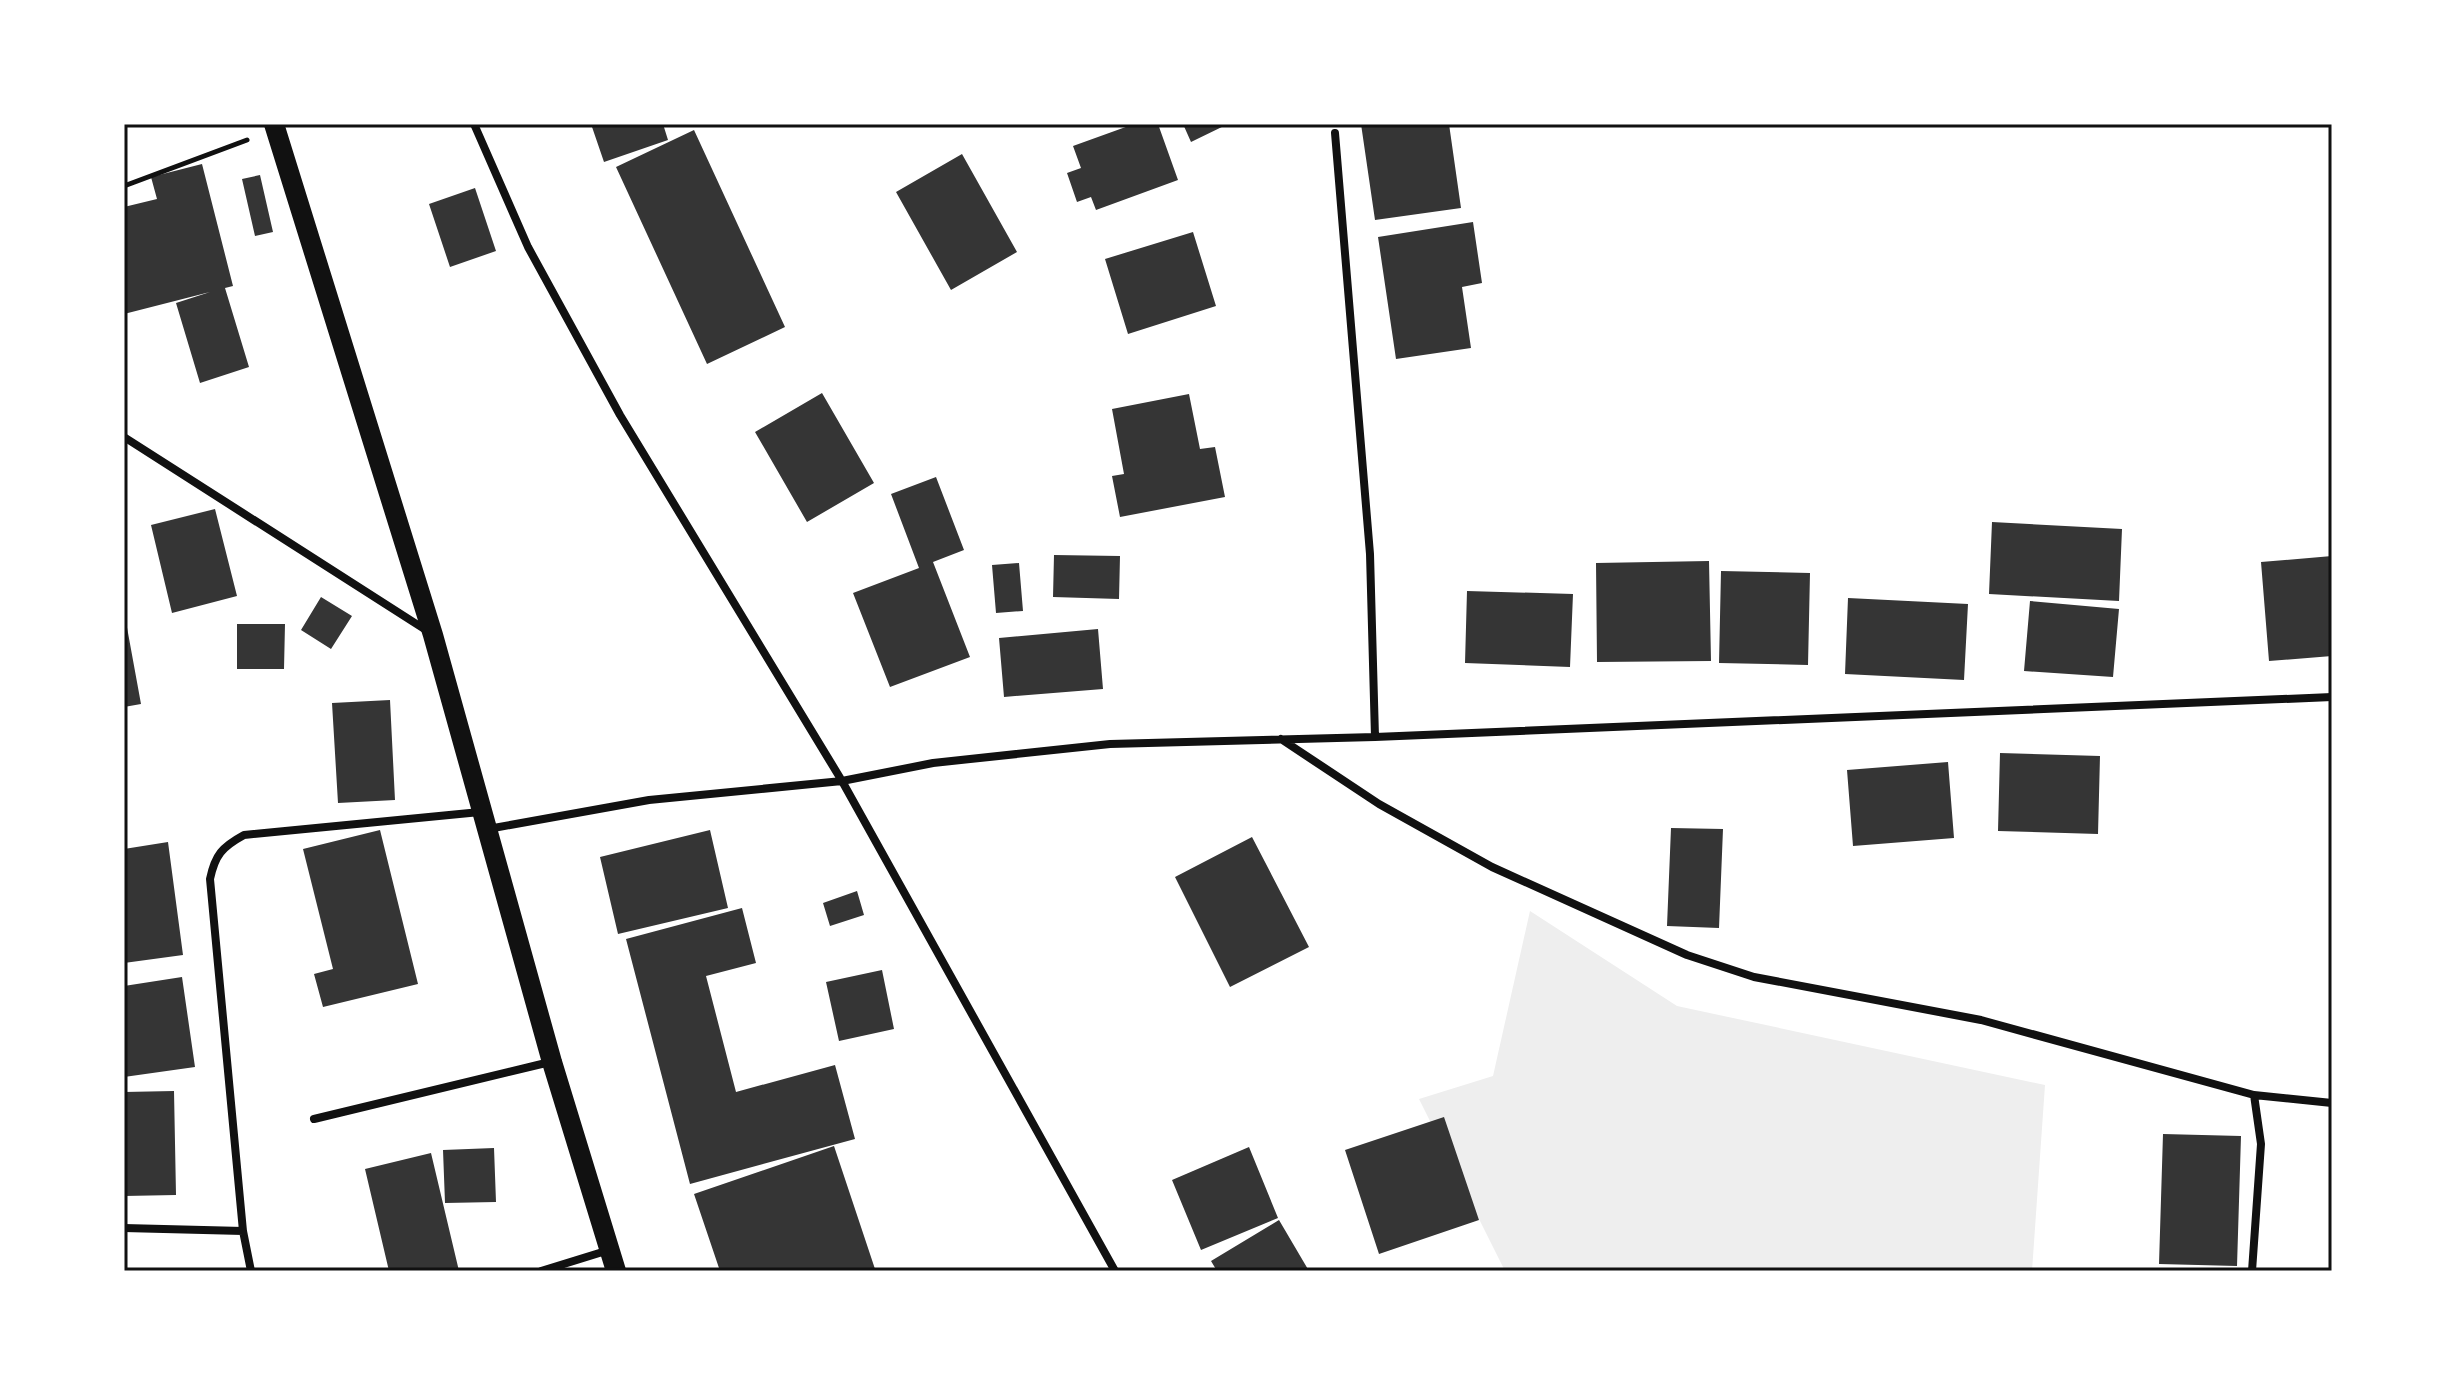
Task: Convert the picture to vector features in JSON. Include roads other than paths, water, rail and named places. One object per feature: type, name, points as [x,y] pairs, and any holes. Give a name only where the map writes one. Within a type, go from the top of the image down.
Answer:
[{"type":"main road","points":[[274,127],[433,635],[552,1062],[616,1271]]},
{"type":"street","points":[[474,124],[528,247],[620,415],[842,781],[1115,1271]]},
{"type":"street","points":[[1335,133],[1369,538],[1375,737]]},
{"type":"street","points":[[124,437],[433,635]]},
{"type":"street","points":[[251,1271],[243,1231],[210,879],[214,858],[223,846],[244,835],[484,820],[842,781],[933,763],[1110,744],[1375,737],[2332,697]]},
{"type":"street","points":[[1280,739],[1379,804],[1492,867],[1687,955],[1754,977],[1981,1020],[2254,1095],[2332,1103]]},
{"type":"street","points":[[314,1119],[552,1062]]},
{"type":"street","points":[[2252,1271],[2261,1144],[2254,1095]]},
{"type":"street","points":[[124,1228],[243,1231]]},
{"type":"street","points":[[541,1271],[609,1250]]}]
